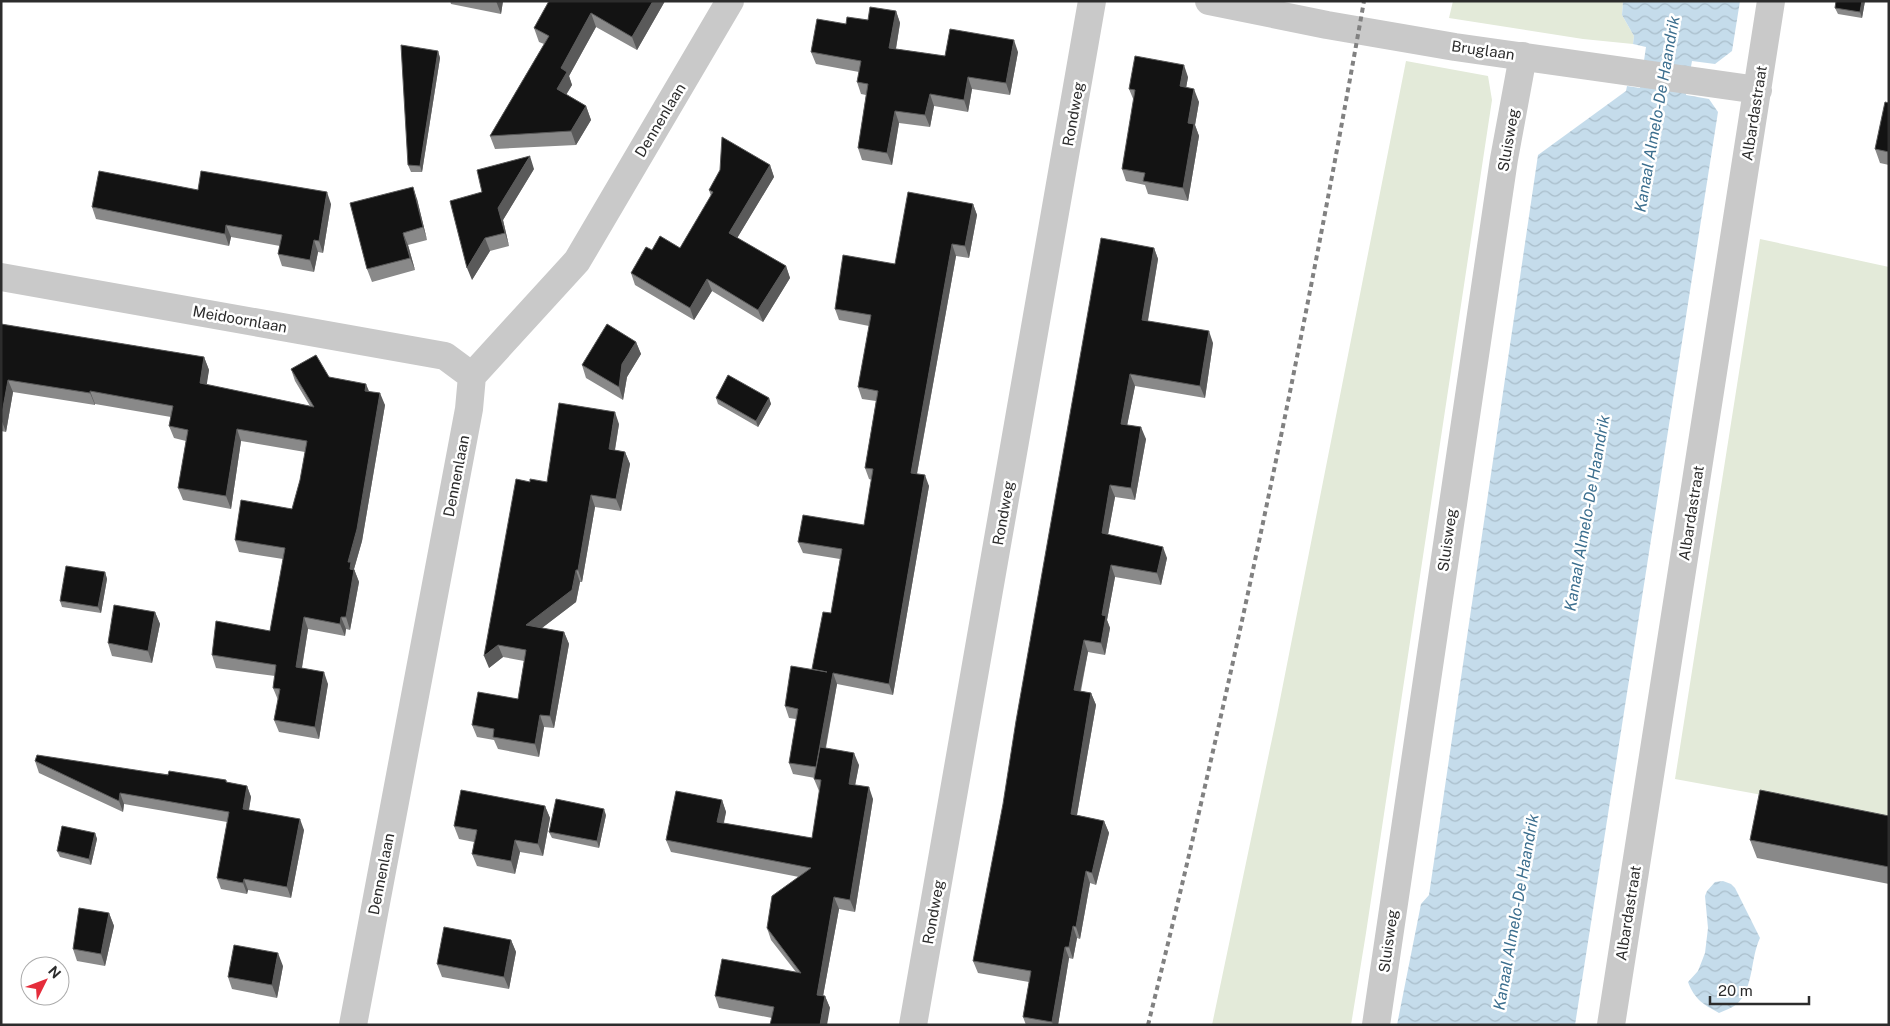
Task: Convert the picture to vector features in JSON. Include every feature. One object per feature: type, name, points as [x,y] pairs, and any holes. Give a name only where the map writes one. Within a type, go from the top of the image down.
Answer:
[{"type":"street","name":"Dennenlaan","points":[[353,1025],[469,408],[472,376],[577,261],[730,1]]},
{"type":"street","name":"Rondweg","points":[[913,1025],[1092,1]]},
{"type":"street","name":"Bruglaan","points":[[1209,1],[1266,6],[1327,25],[1455,47],[1758,90]]},
{"type":"street","name":"Albardastraat","points":[[1611,1025],[1771,1]]},
{"type":"street","name":"Sluisweg","points":[[1376,1025],[1504,159],[1523,56]]},
{"type":"street","name":"Meidoornlaan","points":[[1,277],[444,356],[472,376]]},
{"type":"green space","points":[[1453,1],[1623,1],[1622,15],[1634,36],[1633,44],[1583,39],[1449,18]]},
{"type":"green space","points":[[1406,61],[1488,76],[1492,100],[1351,1025],[1212,1025],[1277,715]]},
{"type":"green space","points":[[1760,239],[1889,267],[1889,818],[1675,779]]},
{"type":"water","name":"Kanaal Almelo-De Haandrik","points":[[1623,1],[1740,1],[1732,51],[1715,64],[1692,61],[1686,95],[1709,99],[1718,112],[1575,1025],[1397,1025],[1421,904],[1429,895],[1538,155],[1626,91],[1627,86],[1640,88],[1646,47],[1633,44],[1634,36],[1622,15]]},
{"type":"water","points":[[1723,881],[1735,888],[1760,938],[1746,990],[1737,1004],[1719,1013],[1700,1001],[1688,982],[1698,971],[1705,953],[1708,928],[1705,896],[1715,882]]},
{"type":"building","points":[[549,1],[653,1],[632,37],[591,13],[561,68],[567,72],[557,89],[586,106],[571,131],[490,136],[549,36],[534,28]]},
{"type":"building","points":[[1836,1],[1862,1],[1860,12],[1835,8]]},
{"type":"building","points":[[870,7],[896,11],[889,48],[945,56],[950,29],[1014,40],[1006,83],[968,77],[964,100],[930,94],[925,115],[895,111],[887,153],[858,148],[868,84],[857,82],[861,61],[811,52],[817,19],[846,24],[847,17],[868,20]]},
{"type":"building","points":[[401,45],[438,51],[420,166],[408,165]]},
{"type":"building","points":[[1135,56],[1184,65],[1180,86],[1194,89],[1188,123],[1194,124],[1183,188],[1143,181],[1145,173],[1122,169],[1135,90],[1129,89]]},
{"type":"building","points":[[1885,102],[1889,103],[1889,152],[1875,149]]},
{"type":"building","points":[[722,137],[770,165],[729,233],[786,266],[758,310],[707,279],[690,308],[631,273],[646,247],[652,250],[660,236],[680,248],[713,192],[709,190],[720,170]]},
{"type":"building","points":[[530,156],[498,208],[505,233],[485,238],[467,268],[450,201],[482,192],[477,170]]},
{"type":"building","points":[[99,171],[198,190],[201,171],[327,192],[319,241],[314,240],[310,260],[278,254],[282,235],[226,225],[225,234],[92,207]]},
{"type":"building","points":[[413,187],[423,227],[403,233],[410,258],[367,269],[350,203]]},
{"type":"building","points":[[908,192],[973,204],[965,246],[952,244],[911,473],[925,475],[889,684],[833,673],[816,767],[789,763],[798,709],[785,706],[791,666],[827,672],[812,669],[823,612],[831,613],[842,549],[798,542],[803,515],[864,525],[873,469],[865,468],[878,391],[858,387],[871,315],[835,309],[843,255],[895,264]]},
{"type":"building","points":[[1101,238],[1154,248],[1142,320],[1209,331],[1200,386],[1130,374],[1121,424],[1141,427],[1131,488],[1110,485],[1102,533],[1163,547],[1157,573],[1111,565],[1102,615],[1106,616],[1101,643],[1084,640],[1074,690],[1091,693],[1071,814],[1104,821],[1092,873],[1086,871],[1076,927],[1073,926],[1069,947],[1065,947],[1052,1022],[1023,1017],[1031,971],[973,961],[1003,804]]},
{"type":"building","points":[[1,324],[204,357],[200,383],[314,407],[291,369],[316,355],[329,377],[366,384],[365,391],[380,393],[357,529],[348,562],[351,562],[350,569],[354,570],[346,617],[341,617],[340,624],[304,617],[296,667],[324,672],[315,727],[274,720],[280,689],[273,688],[276,665],[212,655],[216,621],[270,631],[285,548],[235,540],[241,500],[292,509],[300,480],[307,441],[237,429],[226,496],[178,488],[188,430],[169,426],[173,406],[90,391],[90,393],[8,380],[1,419]]},
{"type":"building","points":[[607,324],[636,342],[622,364],[619,387],[582,365]]},
{"type":"building","points":[[728,375],[769,398],[756,421],[716,398]]},
{"type":"building","points":[[559,403],[615,412],[609,449],[625,452],[616,499],[591,495],[578,570],[576,570],[572,590],[526,625],[564,632],[550,716],[540,715],[535,744],[493,737],[494,729],[472,725],[478,692],[518,699],[526,650],[498,645],[484,656],[516,479],[530,482],[530,479],[547,482]]},
{"type":"building","points":[[66,566],[105,572],[98,607],[60,601]]},
{"type":"building","points":[[114,605],[155,612],[148,651],[108,643]]},
{"type":"building","points":[[820,747],[854,753],[849,784],[869,787],[850,900],[834,897],[817,995],[825,996],[820,1025],[770,1025],[774,1007],[715,996],[722,959],[801,973],[767,928],[772,896],[811,868],[666,840],[676,791],[722,800],[717,822],[812,838],[821,780],[814,779]]},
{"type":"building","points":[[37,755],[168,775],[169,771],[226,780],[226,782],[247,786],[243,809],[300,819],[287,887],[244,879],[243,883],[217,878],[229,812],[120,793],[119,801],[35,761]]},
{"type":"building","points":[[461,790],[545,806],[538,844],[515,840],[511,861],[472,854],[477,830],[454,826]]},
{"type":"building","points":[[1760,790],[1889,816],[1889,867],[1750,840]]},
{"type":"building","points":[[556,799],[604,809],[597,841],[549,832]]},
{"type":"building","points":[[62,826],[95,833],[89,859],[57,851]]},
{"type":"building","points":[[79,908],[109,913],[101,954],[73,949]]},
{"type":"building","points":[[444,927],[511,940],[504,977],[437,964]]},
{"type":"building","points":[[234,945],[278,953],[272,985],[228,977]]},
{"type":"railway","points":[[1148,1025],[1209,770],[1265,515],[1341,130],[1364,1]]}]
